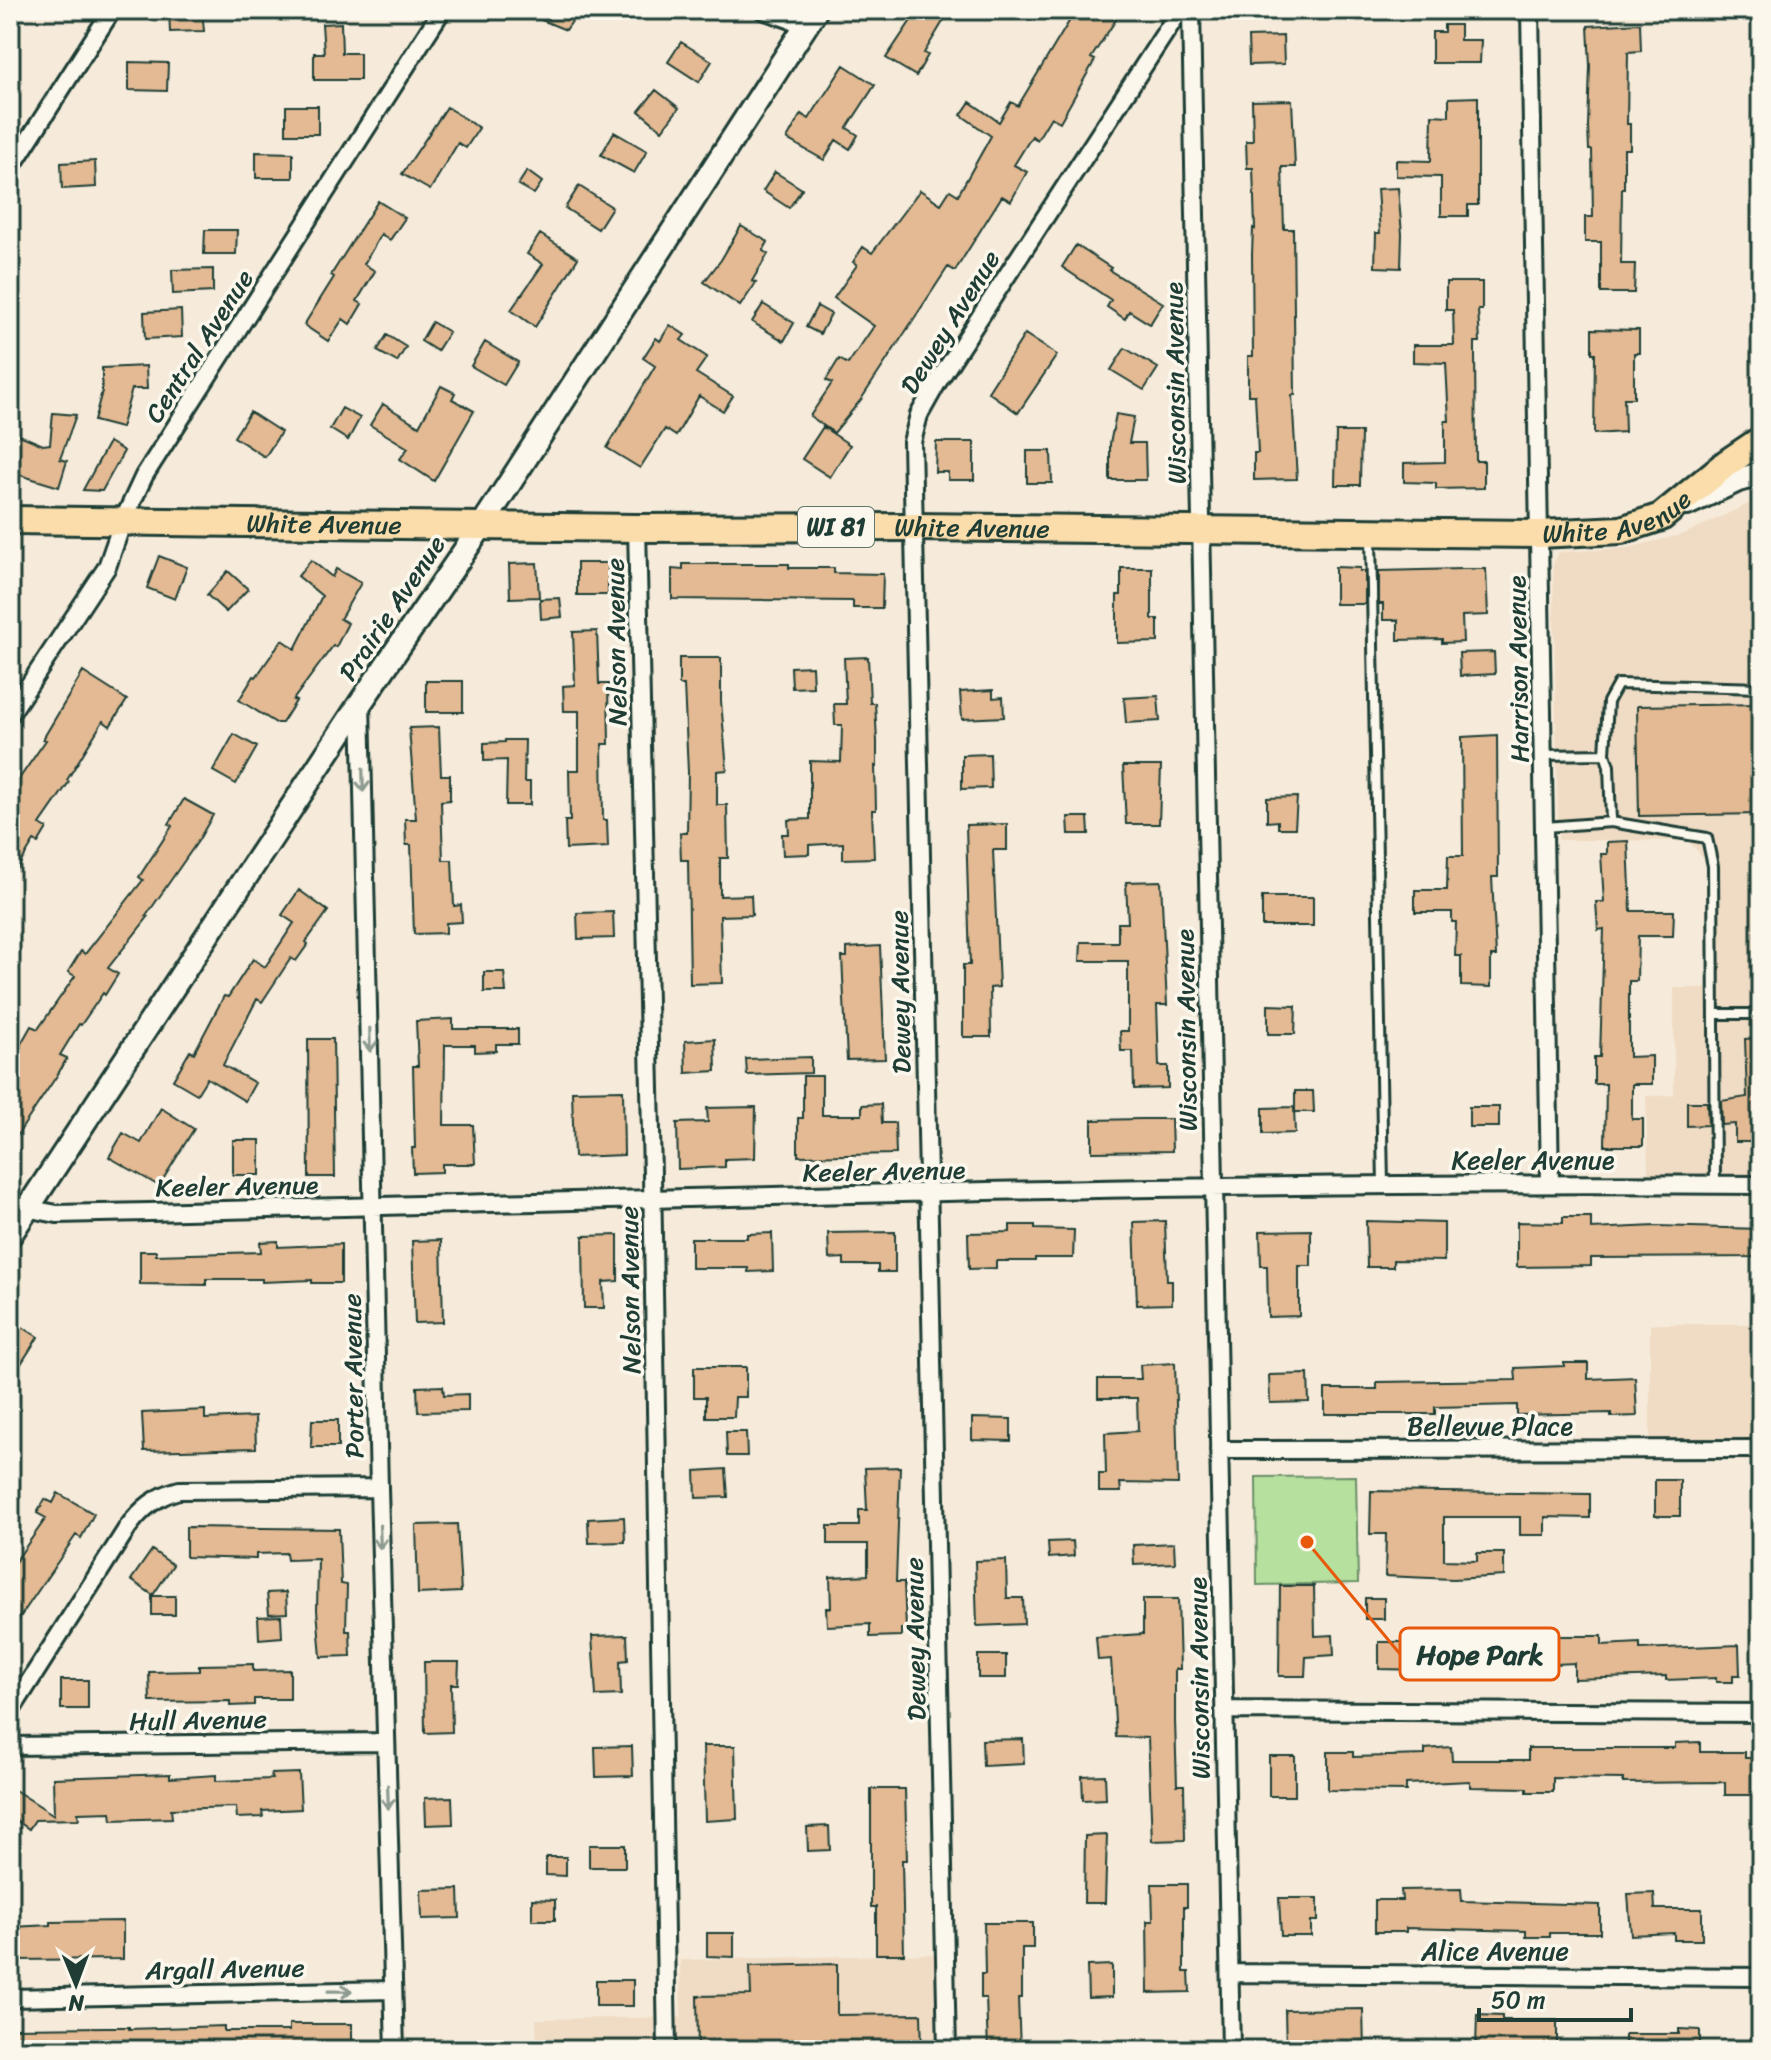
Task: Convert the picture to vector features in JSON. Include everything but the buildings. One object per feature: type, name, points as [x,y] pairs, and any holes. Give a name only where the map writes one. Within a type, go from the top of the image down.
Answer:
[{"type":"main road","name":"Prairie Avenue","points":[[10,1235],[19,1207],[483,524],[811,18]]},
{"type":"main road","name":"White Avenue","points":[[10,520],[1539,534],[1621,530],[1661,517],[1727,463],[1761,440]]},
{"type":"main road","points":[[1661,517],[1738,480],[1761,474]]},
{"type":"street","points":[[10,169],[112,10]]},
{"type":"street","name":"Central Avenue","points":[[10,714],[107,567],[123,521],[144,476],[442,10]]},
{"type":"street","points":[[763,10],[811,18]]},
{"type":"street","name":"Dewey Avenue","points":[[947,2050],[912,442],[919,415],[1180,10]]},
{"type":"street","name":"Wisconsin Avenue","points":[[1191,10],[1231,2050]]},
{"type":"street","name":"Harrison Avenue","points":[[1530,10],[1550,1183]]},
{"type":"street","name":"Nelson Avenue","points":[[637,528],[653,1200],[667,2050]]},
{"type":"street","name":"Porter Avenue","points":[[361,702],[395,2050]]},
{"type":"street","name":"Keeler Avenue","points":[[19,1207],[57,1214],[1213,1187],[1550,1183],[1761,1185]]},
{"type":"street","name":"Bellevue Place","points":[[1219,1450],[1761,1449]]},
{"type":"street","points":[[10,1712],[128,1527],[147,1505],[163,1495],[179,1490],[204,1489],[379,1488]]},
{"type":"street","points":[[1224,1710],[1761,1713]]},
{"type":"street","name":"Hull Avenue","points":[[10,1746],[386,1742]]},
{"type":"street","name":"Alice Avenue","points":[[1230,1973],[1761,1977]]},
{"type":"street","name":"Argall Avenue","points":[[10,1998],[393,1990]]},
{"type":"lane","points":[[1370,532],[1383,1185]]},
{"type":"lane","points":[[1611,822],[1609,766],[1605,754],[1608,702],[1618,684],[1761,688]]},
{"type":"lane","points":[[1543,755],[1605,754]]},
{"type":"lane","points":[[1544,827],[1611,822],[1707,838],[1713,866],[1715,1185]]},
{"type":"lane","points":[[1714,1014],[1761,1014]]},
{"type":"shaded area","points":[[1761,498],[1761,1175],[1648,1174],[1646,1096],[1674,1095],[1674,988],[1707,988],[1706,862],[1689,841],[1558,840],[1553,564],[1559,552],[1627,548],[1684,534]]},
{"type":"shaded area","points":[[1650,1324],[1761,1324],[1761,1442],[1650,1440]]},
{"type":"shaded area","points":[[935,1954],[937,2050],[537,2050],[536,2019],[681,2017],[680,1960]]},
{"type":"green space","points":[[1356,1476],[1358,1583],[1257,1585],[1256,1477]]},
{"type":"place","name":"Hope Park","points":[[1307,1542]]}]
